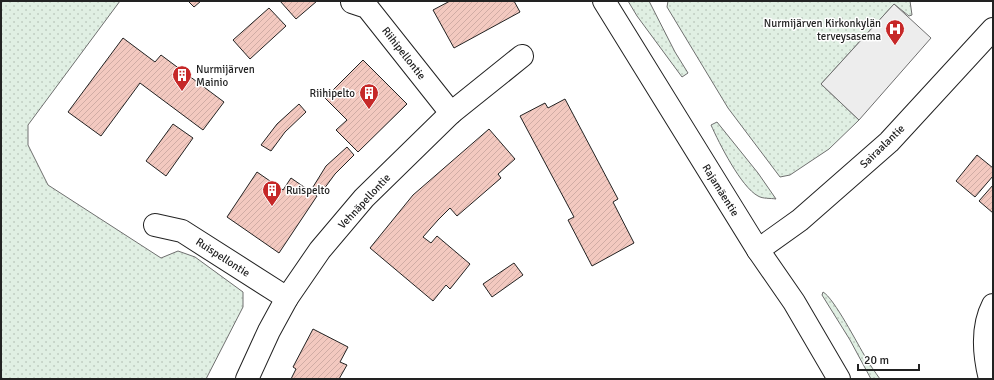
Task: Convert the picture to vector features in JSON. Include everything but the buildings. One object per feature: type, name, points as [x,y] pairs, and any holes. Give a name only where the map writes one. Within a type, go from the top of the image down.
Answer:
[{"type":"street","name":"Rajamäentie","points":[[604,1],[643,67],[758,250],[794,302],[839,379]]},
{"type":"street","name":"Riihipellontie","points":[[352,2],[367,7],[451,113]]},
{"type":"street","name":"Sairaalantie","points":[[758,250],[800,220],[889,142],[991,37]]},
{"type":"street","name":"Vehnäpellontie","points":[[247,379],[269,331],[287,298],[320,250],[364,198],[451,113],[522,56]]},
{"type":"street","name":"Ruispellontie","points":[[155,225],[182,231],[287,298]]},
{"type":"street","points":[[990,379],[986,361],[985,330],[993,305]]},
{"type":"green space","points":[[1,1],[120,1],[28,125],[28,145],[48,185],[161,258],[178,251],[195,257],[243,292],[243,307],[206,379],[1,379]]},
{"type":"green space","points":[[628,1],[649,1],[675,52],[688,73],[682,77],[637,16]]},
{"type":"green space","points":[[668,1],[910,1],[912,15],[909,16],[894,4],[821,84],[859,120],[829,149],[790,175],[780,177],[728,108],[667,7]]},
{"type":"green space","points":[[717,122],[758,173],[776,199],[760,197],[751,191],[745,184],[731,164],[711,125]]},
{"type":"green space","points":[[823,292],[828,296],[839,312],[880,379],[871,379],[850,340],[822,295]]},
{"type":"shaded area","name":"Nurmijärven Kirkonkylän terveysasema","points":[[894,4],[931,38],[859,120],[821,84]]},
{"type":"place","name":"Nurmijärven Kirkonkylän terveysasema","points":[[895,46]]},
{"type":"place","name":"Nurmijärven Mainio","points":[[182,92]]},
{"type":"place","name":"Riihipelto","points":[[369,110]]},
{"type":"place","name":"Ruispelto","points":[[272,207]]}]
